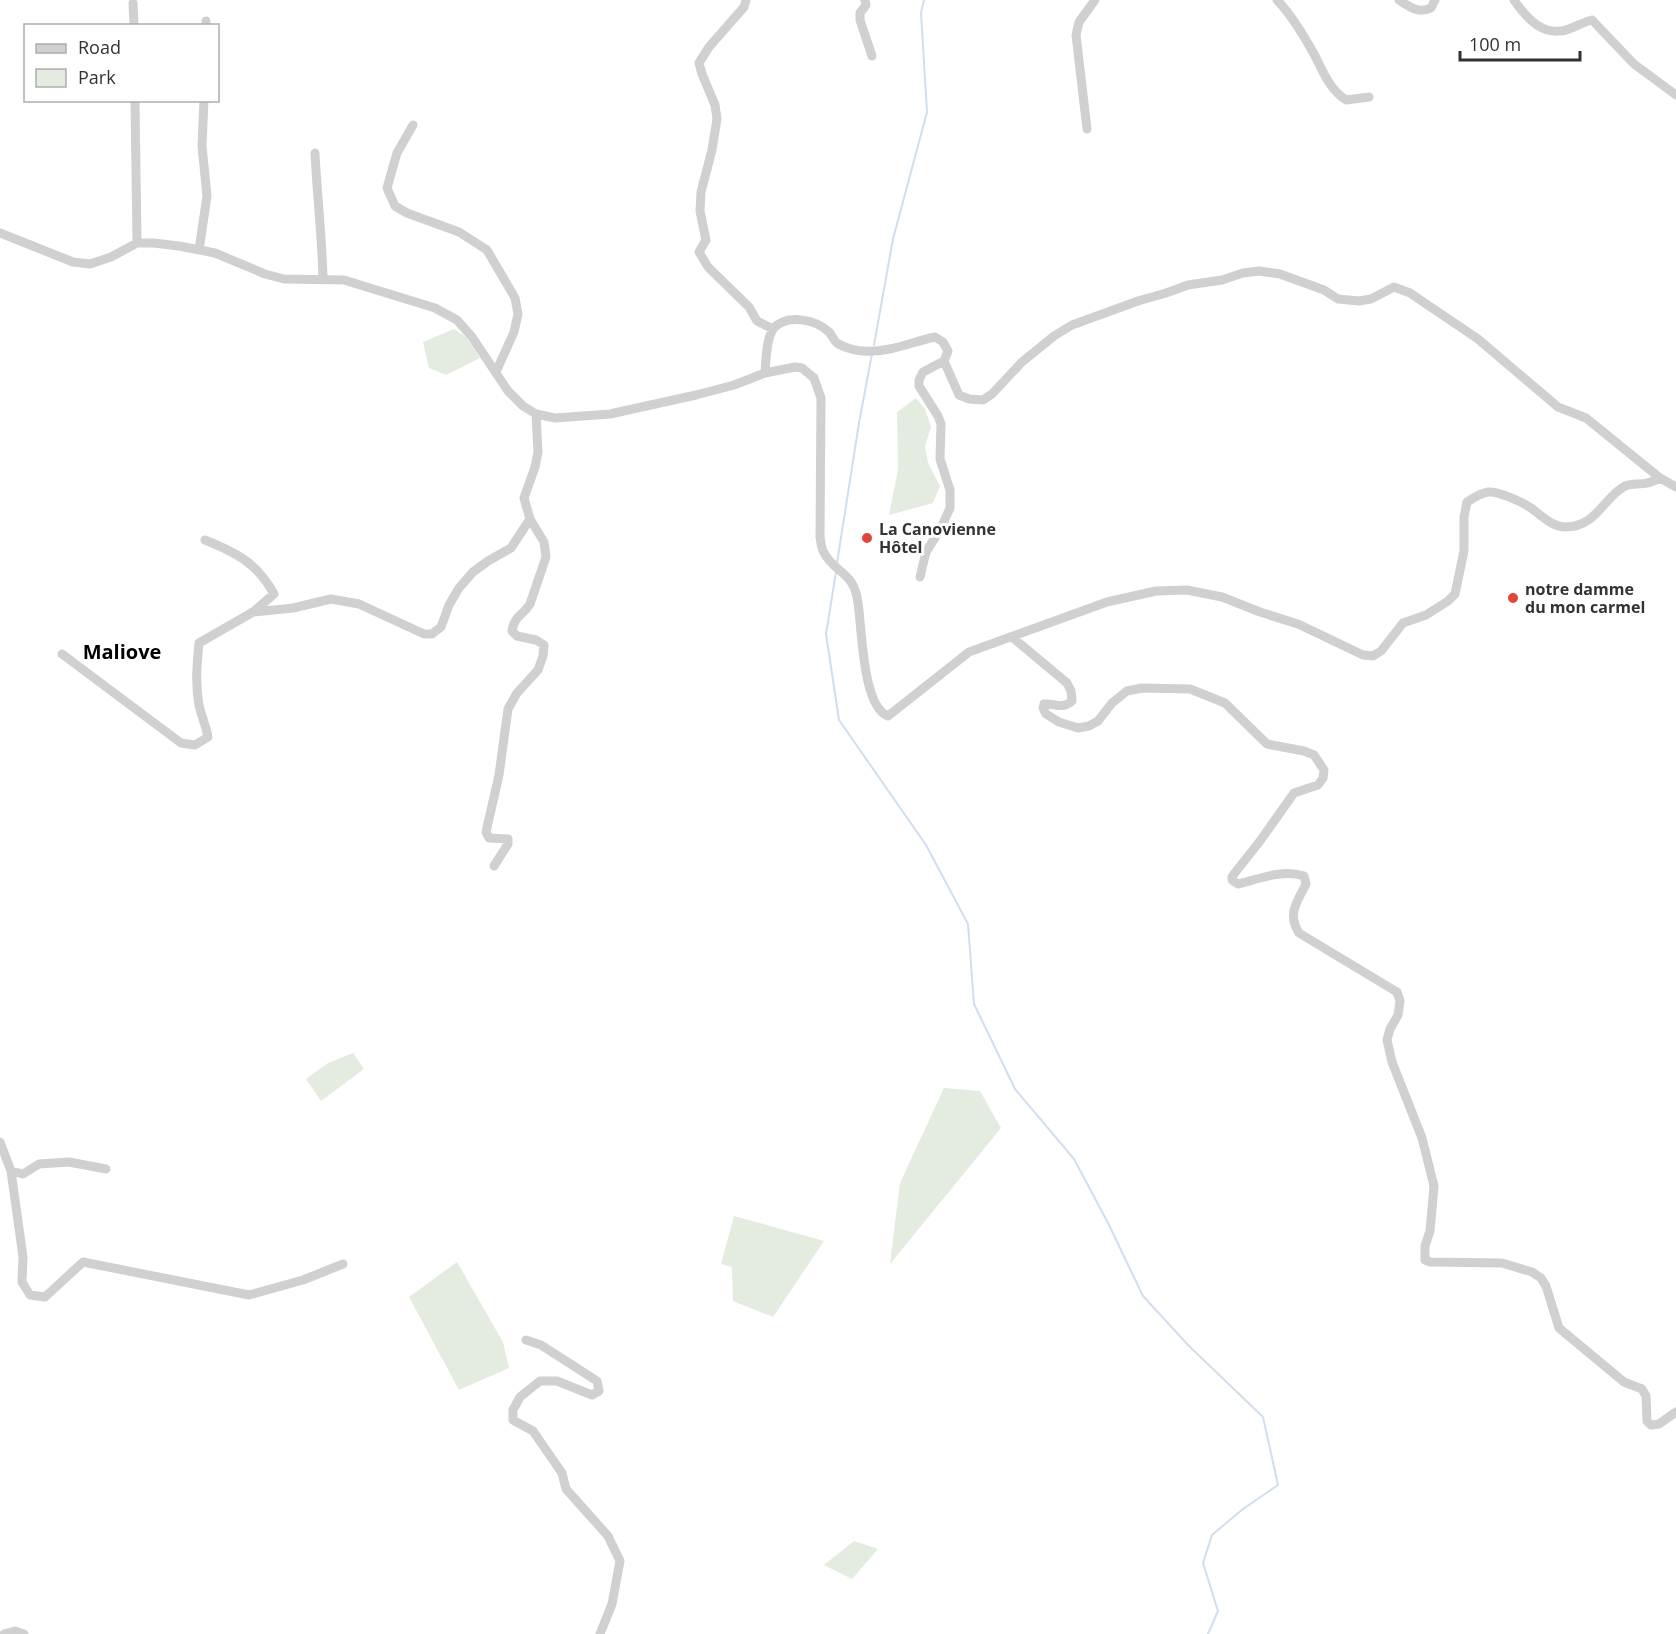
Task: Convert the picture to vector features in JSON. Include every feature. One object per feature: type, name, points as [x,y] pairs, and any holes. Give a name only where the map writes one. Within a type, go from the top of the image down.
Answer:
[{"type":"street","points":[[746,0],[744,7],[709,47],[699,63],[715,105],[717,119],[701,192],[700,211],[706,240],[699,252],[708,267],[750,307],[757,321],[773,329]]},
{"type":"street","points":[[865,0],[866,4],[860,13],[860,20],[872,56]]},
{"type":"street","points":[[1087,129],[1076,35],[1078,22],[1095,0]]},
{"type":"street","points":[[1278,0],[1305,39],[1325,78],[1340,96],[1346,100],[1369,97]]},
{"type":"street","points":[[1399,0],[1415,10],[1424,11],[1431,8],[1435,0]]},
{"type":"street","points":[[1514,0],[1527,18],[1539,28],[1567,30],[1592,20],[1634,64],[1676,95]]},
{"type":"street","points":[[133,3],[134,24]]},
{"type":"street","points":[[135,102],[137,243]]},
{"type":"street","points":[[199,250],[207,196],[202,146],[204,102]]},
{"type":"street","points":[[413,125],[397,153],[387,188],[394,206],[459,232],[487,250],[515,298],[518,314],[514,332],[496,372]]},
{"type":"street","points":[[315,153],[323,279]]},
{"type":"street","points":[[0,233],[73,262],[90,264],[137,243],[154,243],[199,250],[215,253],[265,274],[284,279],[344,280],[435,308],[458,320],[508,391],[523,406],[536,414],[555,418],[610,414],[734,385],[765,373],[795,367],[802,368],[814,378],[821,398],[820,537],[823,550],[836,569],[851,579],[855,589],[864,664],[874,703],[888,716],[969,652],[1107,602],[1156,591],[1187,590],[1221,597],[1298,624],[1363,655],[1373,656],[1381,651],[1403,623],[1426,615],[1455,594],[1464,551],[1464,517],[1467,502],[1488,492],[1517,500],[1553,524],[1565,527],[1580,526],[1589,520],[1616,492],[1627,485],[1649,483],[1660,478]]},
{"type":"street","points":[[944,361],[959,395],[969,399],[983,400],[992,394],[1022,362],[1054,336],[1072,325],[1188,285],[1259,271],[1280,274],[1324,290],[1338,299],[1359,302],[1371,299],[1394,287],[1410,293],[1478,339],[1558,407],[1586,418],[1660,478],[1676,487]]},
{"type":"street","points":[[765,373],[773,329],[785,321],[801,319],[819,326],[829,332],[836,342],[862,351],[893,349],[935,337],[943,342],[948,351],[944,361],[923,372],[919,386],[941,424],[940,459],[950,490],[950,508],[926,552],[920,577]]},
{"type":"street","points":[[494,866],[508,844],[508,838],[489,838],[486,832],[499,775],[508,709],[517,693],[538,670],[543,656],[544,645],[536,640],[517,636],[512,631],[517,617],[530,604],[546,557],[544,542],[530,519],[524,498],[538,452],[536,414]]},
{"type":"street","points":[[253,612],[293,608],[331,599],[359,604],[424,634],[432,634],[441,627],[448,605],[472,572],[511,548],[530,519]]},
{"type":"street","points":[[62,654],[181,743],[195,746],[208,737],[197,690],[196,671],[199,643],[253,612],[274,594],[266,580],[237,553],[205,540]]},
{"type":"street","points":[[1012,637],[1067,683],[1072,701],[1068,705],[1058,707],[1052,703],[1044,704],[1043,708],[1046,714],[1059,722],[1078,728],[1098,722],[1112,703],[1127,691],[1142,688],[1190,689],[1225,703],[1267,744],[1314,755],[1324,770],[1323,778],[1318,785],[1294,793],[1234,874],[1232,880],[1238,884],[1283,873],[1304,876],[1306,884],[1292,916],[1299,933],[1397,992],[1400,1000],[1398,1016],[1390,1029],[1387,1040],[1392,1062],[1422,1138],[1434,1186],[1425,1260],[1430,1262],[1502,1263],[1532,1272],[1541,1278],[1546,1286],[1559,1328],[1624,1382],[1642,1389],[1646,1396],[1647,1421],[1651,1425],[1659,1424],[1676,1412]]},
{"type":"street","points":[[0,1142],[11,1171],[23,1257],[22,1282],[30,1295],[45,1297],[83,1262],[249,1295],[303,1280],[344,1264]]},
{"type":"street","points":[[11,1171],[23,1174],[39,1164],[69,1162],[106,1169]]},
{"type":"street","points":[[526,1340],[542,1345],[597,1381],[599,1391],[592,1395],[557,1381],[540,1381],[520,1397],[513,1410],[513,1420],[533,1431],[562,1473],[566,1489],[608,1536],[620,1561],[612,1604],[600,1634]]},
{"type":"street","points":[[4,1634],[15,1631],[24,1634]]},
{"type":"green space","points":[[454,329],[466,337],[480,358],[446,375],[429,368],[423,342]]},
{"type":"green space","points":[[916,398],[925,409],[931,427],[925,446],[928,463],[940,486],[933,503],[889,515],[898,469],[897,412]]},
{"type":"green space","points":[[353,1053],[364,1069],[321,1101],[306,1079],[328,1063]]},
{"type":"green space","points":[[944,1088],[980,1091],[1001,1128],[890,1264],[900,1183]]},
{"type":"green space","points":[[734,1216],[824,1241],[773,1317],[733,1301],[732,1267],[721,1264]]},
{"type":"green space","points":[[457,1262],[503,1342],[509,1368],[459,1390],[409,1297]]},
{"type":"green space","points":[[854,1541],[878,1549],[852,1579],[824,1565]]},
{"type":"waterway","points":[[874,345],[893,239],[927,112],[921,13],[924,0]]},
{"type":"waterway","points":[[837,563],[872,354]]},
{"type":"waterway","points":[[836,572],[826,634],[839,720],[926,845],[968,924],[974,1004],[1015,1089],[1074,1159],[1143,1296],[1189,1346],[1263,1417],[1278,1485],[1243,1509],[1212,1535],[1203,1563],[1218,1611],[1208,1634]]},
{"type":"place","name":"La Canovienne Hôtel","points":[[867,538]]},
{"type":"place","name":"notre damme du mon carmel","points":[[1513,598]]},
{"type":"district","name":"Maliove","points":[[122,652]]}]
